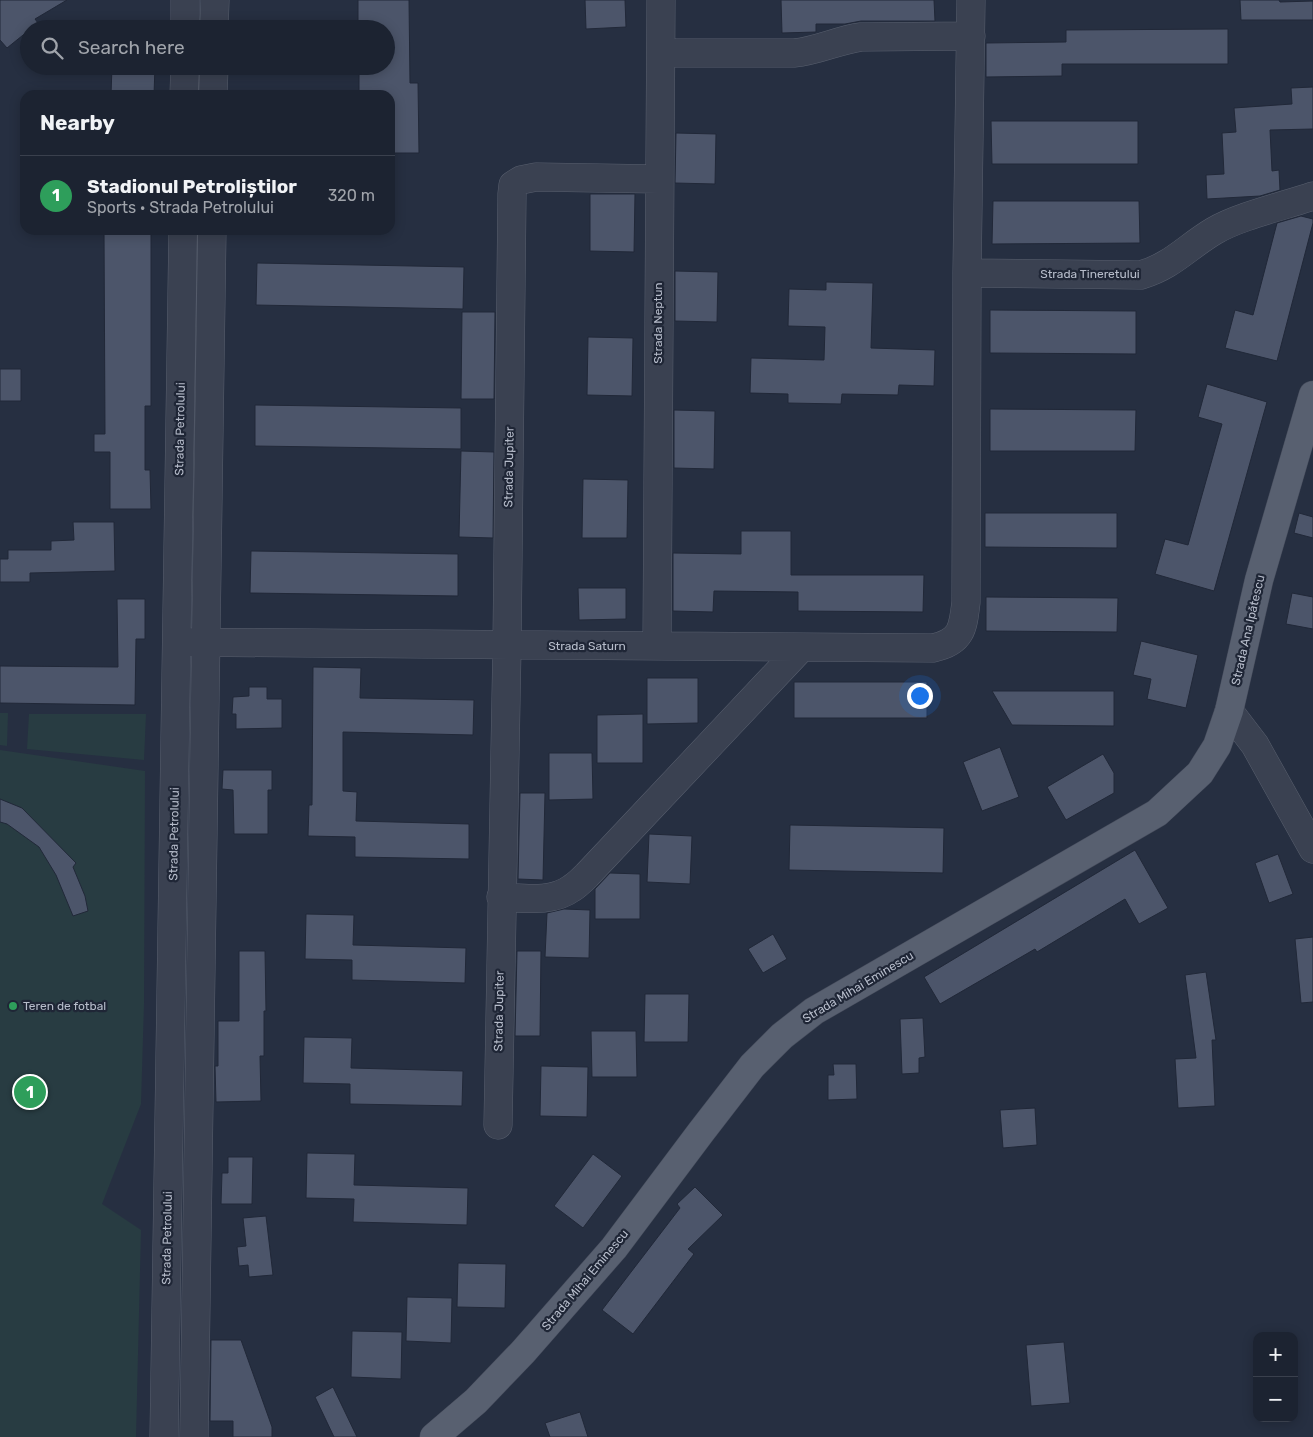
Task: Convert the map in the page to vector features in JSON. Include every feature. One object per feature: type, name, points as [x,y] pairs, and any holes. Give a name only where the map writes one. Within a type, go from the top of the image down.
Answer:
[{"type":"main road","name":"Strada Ana Ipătescu","points":[[1229,711],[1259,580],[1313,395]]},
{"type":"main road","name":"Strada Mihai Eminescu","points":[[434,1437],[476,1401],[523,1352],[608,1256],[752,1066],[782,1036],[814,1011],[1157,813],[1200,773],[1217,746],[1229,711]]},
{"type":"street","points":[[185,0],[185,20]]},
{"type":"street","points":[[214,20],[215,0]]},
{"type":"street","name":"Strada Neptun","points":[[657,646],[661,0]]},
{"type":"street","points":[[967,273],[971,0]]},
{"type":"street","points":[[661,53],[794,53],[815,50],[862,37],[971,36]]},
{"type":"street","points":[[184,90],[185,75]]},
{"type":"street","points":[[213,90],[214,75]]},
{"type":"street","name":"Strada Jupiter","points":[[498,1125],[513,185],[521,180],[536,177],[659,179]]},
{"type":"street","name":"Strada Tineretului","points":[[967,273],[1141,275],[1157,270],[1215,230],[1313,196]]},
{"type":"street","name":"Strada Petrolului","points":[[164,1437],[183,235]]},
{"type":"street","points":[[194,1437],[212,235]]},
{"type":"street","name":"Strada Saturn","points":[[177,642],[801,648],[933,648],[945,646],[956,638],[963,626],[966,602],[967,273]]},
{"type":"street","points":[[182,348],[210,348]]},
{"type":"street","points":[[501,897],[542,898],[558,896],[571,889],[587,875],[801,648]]},
{"type":"street","points":[[1229,711],[1255,745],[1313,849]]},
{"type":"street","points":[[168,1177],[198,1177]]},
{"type":"shaded area","points":[[0,713],[8,713],[7,746],[0,745]]},
{"type":"shaded area","points":[[29,714],[146,714],[144,760],[27,749]]},
{"type":"shaded area","points":[[0,750],[145,771],[144,1004],[141,1104],[102,1204],[141,1230],[136,1437],[0,1437]]},
{"type":"building","points":[[0,0],[67,0],[36,20],[20,20],[20,38],[7,48],[0,40]]},
{"type":"building","points":[[358,0],[409,0],[410,83],[418,83],[419,153],[395,153],[395,90],[359,90],[359,75],[395,75],[395,20],[358,20]]},
{"type":"building","points":[[585,0],[625,0],[626,27],[586,29]]},
{"type":"building","points":[[781,0],[934,0],[935,21],[861,21],[845,24],[816,24],[816,32],[782,33]]},
{"type":"building","points":[[1240,0],[1313,1],[1313,20],[1241,20]]},
{"type":"building","points":[[1228,29],[1228,64],[1062,64],[1062,76],[986,77],[986,43],[1066,42],[1066,30]]},
{"type":"building","points":[[112,75],[155,75],[154,90],[111,90]]},
{"type":"building","points":[[1313,87],[1313,129],[1270,130],[1272,171],[1279,170],[1280,190],[1260,196],[1207,199],[1206,175],[1224,174],[1222,133],[1236,132],[1234,108],[1292,104],[1291,88]]},
{"type":"building","points":[[991,121],[1138,121],[1138,164],[992,164]]},
{"type":"building","points":[[676,133],[716,134],[715,184],[675,183]]},
{"type":"building","points":[[590,194],[635,194],[634,252],[590,251]]},
{"type":"building","points":[[993,201],[1139,201],[1140,243],[992,244]]},
{"type":"building","points":[[1301,216],[1313,219],[1313,223],[1277,361],[1225,348],[1235,310],[1253,315],[1277,223]]},
{"type":"building","points":[[104,235],[151,235],[151,406],[145,406],[145,470],[150,470],[151,509],[110,509],[110,452],[94,452],[94,434],[105,434]]},
{"type":"building","points":[[257,263],[464,267],[463,309],[256,305]]},
{"type":"building","points":[[675,271],[718,272],[717,322],[675,321]]},
{"type":"building","points":[[826,282],[873,283],[871,348],[935,350],[934,386],[899,385],[898,395],[842,394],[841,404],[788,403],[788,394],[750,393],[751,358],[824,360],[825,327],[788,326],[789,289],[826,290]]},
{"type":"building","points":[[990,310],[1136,311],[1136,354],[990,353]]},
{"type":"building","points":[[462,312],[495,312],[494,399],[461,399]]},
{"type":"building","points":[[588,337],[633,338],[632,396],[587,395]]},
{"type":"building","points":[[0,369],[21,369],[21,401],[0,401]]},
{"type":"building","points":[[1207,384],[1267,402],[1214,591],[1155,574],[1165,539],[1188,545],[1222,424],[1198,417]]},
{"type":"building","points":[[255,405],[461,408],[461,449],[255,446]]},
{"type":"building","points":[[990,409],[1136,410],[1135,451],[990,451]]},
{"type":"building","points":[[674,410],[715,411],[714,469],[674,468]]},
{"type":"building","points":[[461,451],[494,452],[493,538],[459,537]]},
{"type":"building","points":[[583,479],[628,480],[627,538],[582,538]]},
{"type":"building","points":[[985,513],[1117,513],[1117,548],[985,547]]},
{"type":"building","points":[[1299,513],[1313,517],[1313,538],[1294,533]]},
{"type":"building","points":[[73,522],[114,522],[115,571],[30,573],[30,582],[0,582],[0,559],[8,559],[8,550],[51,550],[51,541],[74,540]]},
{"type":"building","points":[[741,531],[791,531],[791,575],[924,575],[923,612],[798,611],[798,592],[714,591],[713,612],[673,611],[673,553],[741,554]]},
{"type":"building","points":[[251,551],[458,554],[458,596],[250,593]]},
{"type":"building","points":[[578,588],[626,588],[626,619],[579,620]]},
{"type":"building","points":[[1292,593],[1313,597],[1313,629],[1286,624]]},
{"type":"building","points":[[986,597],[1118,598],[1117,632],[986,631]]},
{"type":"building","points":[[117,599],[145,599],[145,639],[136,639],[135,705],[0,703],[0,666],[118,667]]},
{"type":"building","points":[[1141,641],[1198,655],[1186,708],[1147,699],[1151,679],[1133,675]]},
{"type":"building","points":[[313,667],[361,668],[360,698],[474,700],[473,735],[343,732],[343,791],[357,792],[356,821],[469,824],[469,859],[355,857],[355,837],[308,836],[309,805],[312,805]]},
{"type":"building","points":[[647,678],[698,678],[698,723],[647,724]]},
{"type":"building","points":[[794,682],[927,682],[927,718],[794,718]]},
{"type":"building","points":[[249,687],[267,687],[267,699],[282,699],[282,728],[236,729],[236,714],[232,714],[233,697],[249,696]]},
{"type":"building","points":[[992,691],[1114,691],[1114,726],[1012,725]]},
{"type":"building","points":[[643,714],[643,763],[597,763],[597,715]]},
{"type":"building","points":[[1000,747],[1019,797],[982,811],[963,762]]},
{"type":"building","points":[[549,753],[592,753],[593,799],[549,800]]},
{"type":"building","points":[[1103,754],[1114,773],[1114,793],[1066,820],[1047,787]]},
{"type":"building","points":[[223,770],[272,770],[272,790],[268,790],[268,834],[234,834],[233,790],[222,789]]},
{"type":"building","points":[[520,793],[545,793],[543,880],[518,879]]},
{"type":"building","points":[[0,799],[22,808],[76,863],[73,867],[85,896],[88,911],[73,916],[56,875],[39,847],[7,824],[0,822]]},
{"type":"building","points":[[790,825],[944,828],[943,873],[789,870]]},
{"type":"building","points":[[649,834],[692,836],[690,884],[647,882]]},
{"type":"building","points":[[1135,850],[1168,908],[1139,924],[1125,899],[1037,952],[1035,949],[940,1004],[924,977]]},
{"type":"building","points":[[1278,854],[1293,894],[1269,903],[1255,863]]},
{"type":"building","points":[[610,873],[640,874],[640,919],[595,919],[595,889]]},
{"type":"building","points":[[564,909],[590,910],[589,958],[545,957],[547,913]]},
{"type":"building","points":[[306,914],[354,915],[353,945],[466,948],[465,983],[352,980],[352,960],[305,959]]},
{"type":"building","points":[[773,934],[787,959],[763,973],[748,949]]},
{"type":"building","points":[[1313,937],[1313,1002],[1301,1003],[1295,939]]},
{"type":"building","points":[[239,951],[265,951],[266,1011],[264,1011],[264,1056],[260,1056],[261,1101],[216,1102],[215,1066],[218,1066],[218,1021],[239,1021]]},
{"type":"building","points":[[517,951],[541,951],[540,1036],[515,1036]]},
{"type":"building","points":[[1206,972],[1216,1040],[1212,1040],[1215,1106],[1178,1108],[1175,1059],[1196,1058],[1185,975]]},
{"type":"building","points":[[645,994],[689,994],[688,1042],[644,1042]]},
{"type":"building","points":[[923,1018],[925,1057],[919,1058],[919,1073],[902,1074],[900,1019]]},
{"type":"building","points":[[591,1031],[636,1031],[637,1077],[592,1077]]},
{"type":"building","points":[[304,1037],[352,1038],[351,1068],[463,1071],[462,1106],[350,1104],[350,1084],[303,1083]]},
{"type":"building","points":[[833,1064],[856,1064],[857,1099],[828,1100],[828,1075],[834,1075]]},
{"type":"building","points":[[541,1066],[588,1067],[587,1117],[540,1116]]},
{"type":"building","points":[[1035,1108],[1037,1145],[1003,1148],[1000,1110]]},
{"type":"building","points":[[307,1153],[355,1154],[354,1185],[468,1188],[467,1225],[353,1222],[354,1199],[306,1198]]},
{"type":"building","points":[[593,1154],[622,1176],[583,1228],[554,1206]]},
{"type":"building","points":[[228,1157],[253,1157],[252,1204],[221,1204],[222,1173],[228,1173]]},
{"type":"building","points":[[695,1187],[723,1215],[688,1249],[694,1254],[633,1334],[602,1310],[680,1208],[677,1204]]},
{"type":"building","points":[[266,1216],[273,1275],[249,1277],[248,1265],[239,1266],[237,1247],[246,1246],[243,1218]]},
{"type":"building","points":[[458,1263],[506,1264],[505,1308],[457,1307]]},
{"type":"building","points":[[407,1297],[452,1298],[451,1343],[406,1341]]},
{"type":"building","points":[[352,1331],[402,1332],[401,1379],[351,1377]]},
{"type":"building","points":[[211,1340],[241,1340],[272,1427],[272,1437],[233,1437],[233,1421],[210,1421]]},
{"type":"building","points":[[1064,1342],[1070,1403],[1031,1406],[1026,1345]]},
{"type":"building","points":[[333,1387],[357,1437],[334,1437],[315,1397]]},
{"type":"building","points":[[580,1412],[588,1437],[550,1437],[545,1423]]},
{"type":"place","name":"Teren de fotbal","points":[[13,1006]]},
{"type":"place","name":"Stadionul Petroliștilor","points":[[30,1092]]}]
